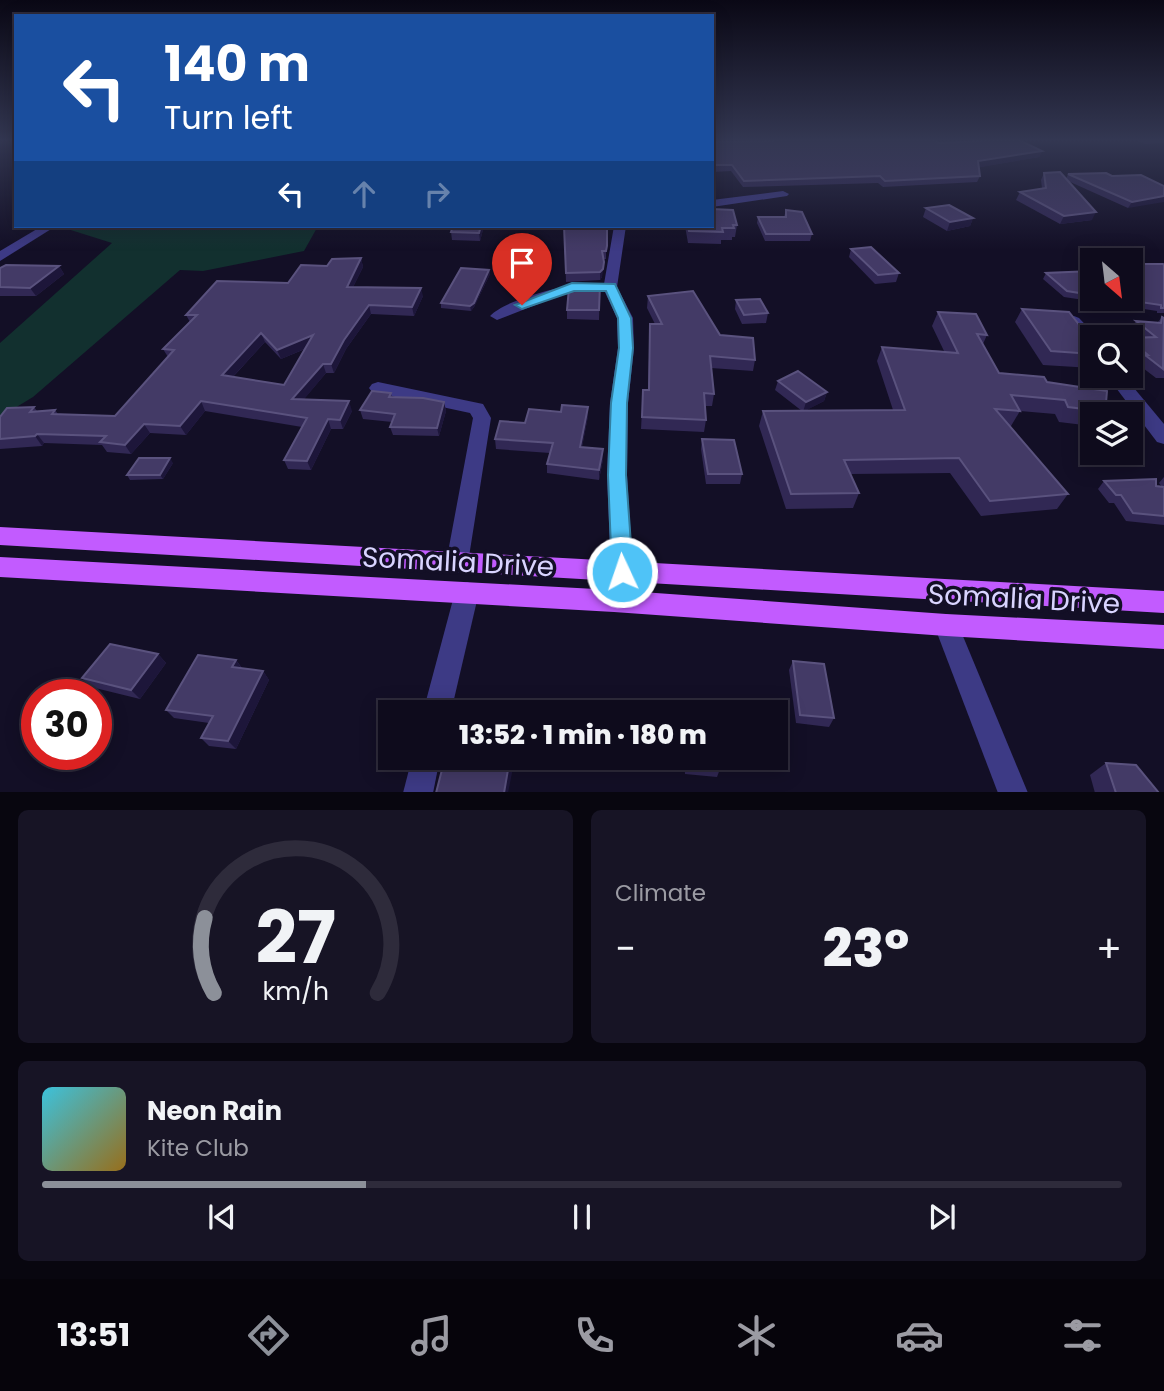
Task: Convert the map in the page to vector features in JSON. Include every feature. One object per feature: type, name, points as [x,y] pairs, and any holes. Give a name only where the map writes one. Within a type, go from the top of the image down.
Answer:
[{"type":"main road","name":"Somalia Drive","points":[[0,536],[1164,601]]},
{"type":"main road","name":"Somalia Drive","points":[[0,567],[467,592],[1164,637]]},
{"type":"street","points":[[731,200],[738,187]]},
{"type":"street","points":[[714,204],[783,194]]},
{"type":"street","points":[[0,257],[47,228]]},
{"type":"street","points":[[620,228],[610,287],[625,318],[626,348],[619,403],[617,475],[622,572]]},
{"type":"street","points":[[497,316],[546,294],[572,287],[610,287]]},
{"type":"street","points":[[1074,320],[1080,327]]},
{"type":"street","points":[[378,388],[477,408],[482,418],[457,562]]},
{"type":"street","points":[[1125,388],[1164,437]]},
{"type":"street","points":[[440,700],[467,592]]},
{"type":"street","points":[[946,625],[1013,792]]},
{"type":"street","points":[[418,792],[423,770]]},
{"type":"green space","points":[[64,228],[317,228],[304,251],[203,271],[180,270],[33,397],[0,417],[0,343],[112,243]]},
{"type":"building","points":[[740,176],[980,176],[885,181],[880,176],[744,181]]},
{"type":"building","points":[[1044,176],[1064,176],[1096,212],[1064,216],[1020,192],[1046,188]]},
{"type":"building","points":[[1072,176],[1143,176],[1164,186],[1164,196],[1132,202]]},
{"type":"building","points":[[949,205],[973,218],[950,222],[926,208]]},
{"type":"building","points":[[714,209],[733,210],[737,225],[733,225],[734,228],[722,228],[723,232],[689,231],[688,228],[714,228]]},
{"type":"building","points":[[786,210],[802,212],[812,234],[766,234],[758,217],[786,217]]},
{"type":"building","points":[[452,228],[480,228],[479,233],[451,232]]},
{"type":"building","points":[[564,228],[607,228],[606,251],[602,251],[603,269],[600,272],[566,273]]},
{"type":"building","points":[[871,247],[899,273],[878,275],[851,249]]},
{"type":"building","points":[[361,258],[347,287],[421,288],[412,307],[369,305],[331,364],[323,364],[292,399],[349,401],[340,420],[328,419],[307,461],[284,460],[307,418],[201,401],[180,426],[144,424],[125,445],[100,442],[106,436],[37,434],[0,439],[0,417],[7,408],[34,407],[30,412],[55,410],[52,414],[115,416],[174,350],[163,349],[197,315],[186,315],[217,281],[288,283],[301,265],[327,266],[332,259]],"holes":[[[261,333],[277,350],[313,335],[284,385],[222,375]]]},
{"type":"building","points":[[1143,264],[1164,265],[1164,308],[1161,308],[1161,305],[1143,302]]},
{"type":"building","points":[[6,265],[59,266],[30,288],[0,287],[0,268]]},
{"type":"building","points":[[461,268],[489,270],[474,303],[470,306],[441,303]]},
{"type":"building","points":[[1080,272],[1080,293],[1067,291],[1046,273]]},
{"type":"building","points":[[600,285],[599,310],[567,310],[569,288]]},
{"type":"building","points":[[693,291],[720,335],[753,338],[755,360],[710,356],[714,394],[704,393],[706,420],[642,417],[643,390],[649,390],[650,324],[662,324],[648,296]]},
{"type":"building","points":[[760,299],[768,313],[744,315],[736,300]]},
{"type":"building","points":[[1022,309],[1069,312],[1080,326],[1080,353],[1051,351]]},
{"type":"building","points":[[938,312],[976,314],[987,335],[977,334],[999,373],[1044,377],[1047,382],[1107,391],[1106,402],[1080,402],[1080,408],[1068,407],[1065,400],[1011,395],[1020,411],[995,409],[1068,494],[990,501],[959,458],[844,460],[859,493],[791,494],[763,411],[905,410],[882,347],[958,353]]},
{"type":"building","points":[[1162,317],[1163,369],[1143,351],[1143,338],[1156,337],[1136,321],[1161,323]]},
{"type":"building","points":[[798,371],[827,392],[806,402],[778,381]]},
{"type":"building","points":[[372,391],[391,393],[389,397],[444,402],[437,428],[390,427],[395,414],[360,410]]},
{"type":"building","points":[[562,405],[588,407],[580,447],[603,449],[599,470],[547,464],[553,443],[495,439],[500,421],[525,423],[529,409],[561,412]]},
{"type":"building","points":[[702,439],[734,440],[742,474],[708,474]]},
{"type":"building","points":[[139,458],[170,458],[160,475],[127,475]]},
{"type":"building","points":[[1156,479],[1156,486],[1164,487],[1164,516],[1133,513],[1121,495],[1116,495],[1104,481]]},
{"type":"building","points":[[110,644],[158,654],[131,690],[112,685],[112,679],[82,678]]},
{"type":"building","points":[[198,655],[236,660],[232,667],[263,671],[228,741],[201,738],[213,716],[166,710]]},
{"type":"building","points":[[793,661],[824,664],[834,718],[800,715]]},
{"type":"building","points":[[1106,763],[1136,765],[1158,792],[1116,792]]},
{"type":"building","points":[[442,770],[508,770],[504,792],[436,792]]},
{"type":"route","points":[[522,305],[546,294],[572,287],[610,287],[625,318],[626,348],[619,403],[617,475],[622,572]]}]
